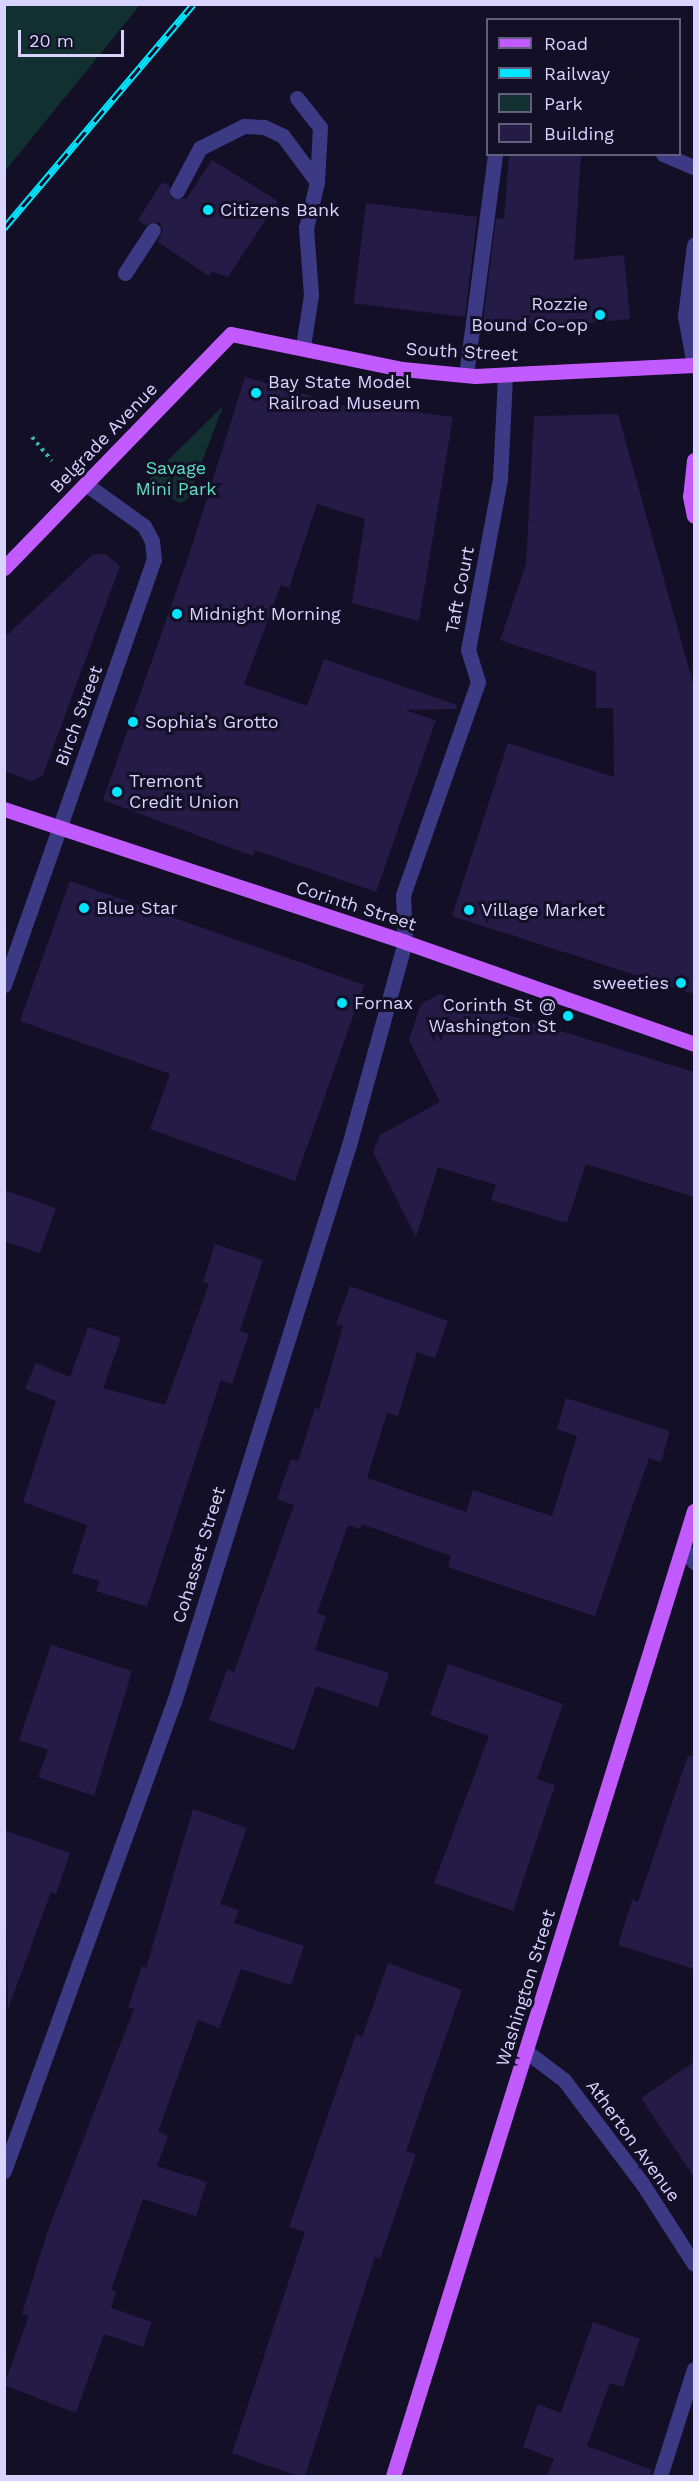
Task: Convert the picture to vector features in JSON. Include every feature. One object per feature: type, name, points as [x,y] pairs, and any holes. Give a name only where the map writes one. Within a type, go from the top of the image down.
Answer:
[{"type":"main road","name":"South Street","points":[[231,334],[303,346],[402,369],[466,375],[505,376],[694,366]]},
{"type":"main road","name":"Belgrade Avenue","points":[[4,568],[231,334]]},
{"type":"main road","points":[[694,460],[690,496],[694,516]]},
{"type":"main road","name":"Corinth Street","points":[[4,809],[405,942],[694,1044]]},
{"type":"main road","name":"Washington Street","points":[[393,2476],[694,1511]]},
{"type":"street","points":[[297,98],[320,127],[317,182],[306,228],[311,295],[303,346]]},
{"type":"street","points":[[177,191],[200,148],[244,126],[264,127],[283,136],[317,182]]},
{"type":"street","points":[[466,375],[495,156]]},
{"type":"street","points":[[668,156],[694,167]]},
{"type":"street","points":[[125,273],[153,230]]},
{"type":"street","points":[[694,245],[685,316],[694,366]]},
{"type":"street","name":"Taft Court","points":[[405,942],[403,895],[478,682],[468,650],[500,479],[505,376]]},
{"type":"street","name":"Birch Street","points":[[4,985],[154,560],[152,541],[144,526],[87,485]]},
{"type":"street","name":"Cohasset Street","points":[[4,2171],[174,1702],[349,1145],[405,942]]},
{"type":"street","points":[[683,1548],[694,1562]]},
{"type":"street","name":"Atherton Avenue","points":[[527,2052],[564,2080],[642,2183],[694,2264]]},
{"type":"street","points":[[660,2476],[694,2369]]},
{"type":"path","points":[[32,437],[52,461]]},
{"type":"green space","points":[[4,5],[140,5],[5,171]]},
{"type":"green space","name":"Savage Mini Park","points":[[223,406],[188,499],[180,503],[150,488],[150,478]]},
{"type":"building","points":[[509,156],[581,156],[574,260],[624,255],[630,319],[570,325],[483,322],[496,218],[504,219]]},
{"type":"building","name":"Citizens Bank","points":[[212,160],[278,201],[228,277],[212,272],[209,276],[158,242],[163,230],[159,222],[145,225],[138,220],[162,182],[169,186],[172,199],[187,198]]},
{"type":"building","points":[[366,203],[477,217],[465,317],[354,303]]},
{"type":"building","points":[[245,377],[367,412],[370,406],[453,417],[419,621],[352,603],[365,519],[317,504],[289,588],[281,585],[244,684],[307,706],[324,659],[457,705],[456,709],[405,710],[436,720],[376,892],[255,850],[253,856],[103,800],[189,555]]},
{"type":"building","points":[[618,414],[694,687],[694,994],[452,916],[508,743],[614,777],[613,708],[596,708],[596,672],[500,640],[526,564],[534,416]]},
{"type":"building","points":[[93,554],[105,554],[120,566],[43,775],[32,781],[4,771],[4,638]]},
{"type":"building","points":[[70,881],[364,985],[295,1181],[150,1129],[170,1074],[20,1021]]},
{"type":"building","points":[[440,994],[694,1072],[694,1197],[586,1164],[567,1223],[491,1200],[496,1185],[438,1167],[416,1237],[373,1152],[380,1135],[440,1102],[409,1040],[421,1004]]},
{"type":"building","points":[[4,1190],[56,1208],[40,1253],[4,1241]]},
{"type":"building","points":[[215,1244],[263,1260],[240,1331],[249,1334],[232,1384],[221,1380],[147,1607],[96,1591],[100,1581],[72,1573],[87,1525],[23,1502],[56,1401],[25,1389],[36,1363],[70,1377],[88,1327],[121,1338],[103,1388],[165,1405],[209,1284],[203,1282]]},
{"type":"building","points":[[350,1286],[448,1321],[435,1358],[417,1352],[398,1416],[387,1413],[367,1478],[466,1512],[473,1490],[552,1516],[577,1436],[557,1429],[566,1398],[670,1431],[661,1462],[649,1458],[595,1616],[448,1567],[451,1556],[362,1524],[360,1529],[348,1525],[317,1613],[326,1616],[315,1650],[389,1673],[378,1707],[316,1686],[294,1750],[209,1720],[227,1669],[234,1672],[294,1505],[277,1499],[291,1459],[298,1461],[315,1408],[319,1409],[343,1326],[336,1324]]},
{"type":"building","points":[[51,1645],[132,1671],[94,1796],[38,1777],[48,1750],[19,1740]]},
{"type":"building","points":[[448,1664],[563,1704],[537,1779],[555,1785],[513,1911],[434,1883],[489,1736],[430,1715]]},
{"type":"building","points":[[688,1756],[694,1757],[694,1969],[618,1945],[632,1900],[638,1902]]},
{"type":"building","points":[[193,1809],[247,1828],[220,1904],[239,1910],[234,1923],[304,1946],[291,1985],[241,1969],[219,2028],[198,2020],[158,2132],[168,2136],[157,2166],[207,2182],[196,2216],[143,2199],[111,2290],[116,2292],[111,2308],[152,2322],[143,2347],[104,2334],[76,2413],[4,2385],[29,2316],[22,2314],[47,2233],[134,2009],[128,2007],[142,1966],[146,1968]]},
{"type":"building","points":[[4,1830],[70,1853],[56,1894],[51,1892],[8,2009]]},
{"type":"building","points":[[388,1963],[462,1990],[406,2151],[416,2154],[380,2259],[375,2257],[305,2476],[298,2476],[232,2453],[305,2232],[289,2227],[356,2034],[362,2037]]},
{"type":"building","points":[[694,2062],[694,2177],[641,2098]]},
{"type":"building","points":[[593,2322],[640,2339],[623,2387],[610,2383],[587,2446],[652,2470],[650,2476],[547,2476],[554,2459],[523,2447],[538,2404],[561,2413]]},
{"type":"railway","points":[[4,228],[193,4]]},
{"type":"place","name":"Citizens Bank","points":[[208,210]]},
{"type":"place","name":"Rozzie Bound Co-op","points":[[600,315]]},
{"type":"place","name":"Bay State Model Railroad Museum","points":[[256,393]]},
{"type":"place","name":"Midnight Morning","points":[[177,614]]},
{"type":"place","name":"Sophia’s Grotto","points":[[133,722]]},
{"type":"place","name":"Tremont Credit Union","points":[[117,792]]},
{"type":"place","name":"Blue Star","points":[[84,908]]},
{"type":"place","name":"Village Market","points":[[469,910]]},
{"type":"place","name":"sweeties","points":[[681,983]]},
{"type":"place","name":"Fornax","points":[[342,1003]]},
{"type":"place","name":"Corinth St @ Washington St","points":[[568,1016]]}]
